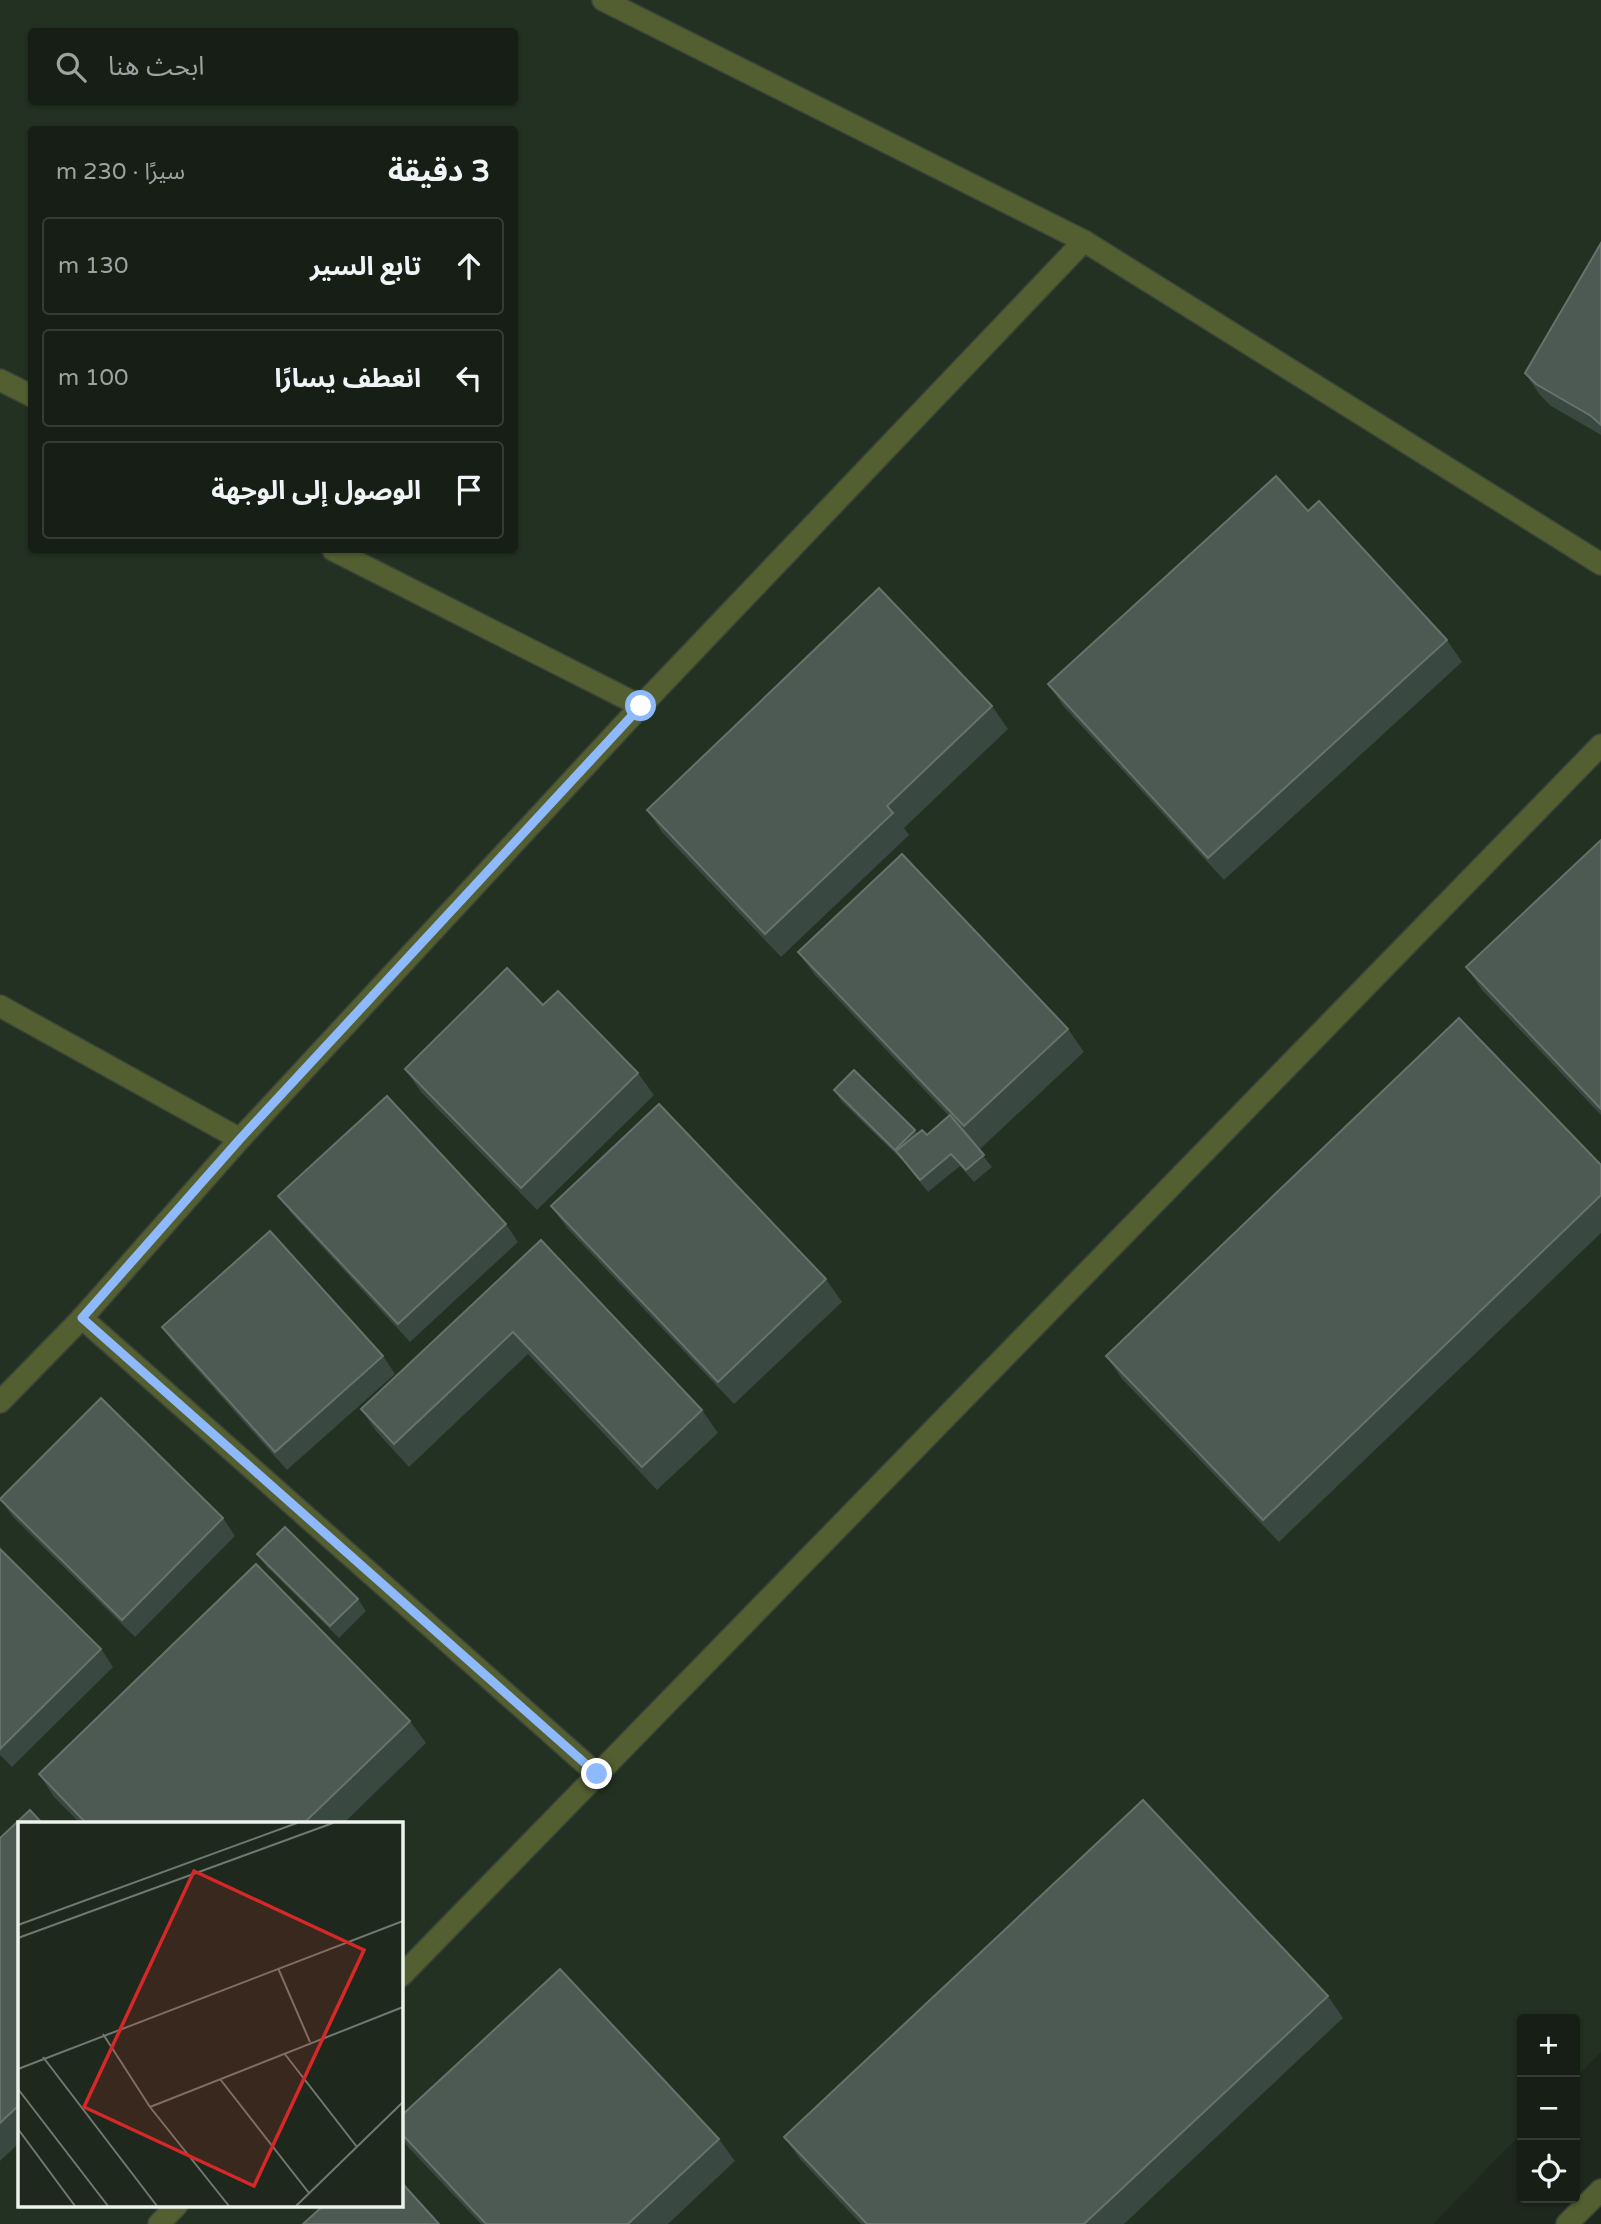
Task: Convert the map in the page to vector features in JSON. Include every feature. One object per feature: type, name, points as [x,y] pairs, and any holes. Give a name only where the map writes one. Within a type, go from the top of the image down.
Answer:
[{"type":"street","points":[[603,0],[1084,241],[1601,564]]},
{"type":"street","points":[[0,1402],[82,1318],[240,1139],[641,706],[1084,241]]},
{"type":"street","points":[[0,380],[28,394]]},
{"type":"street","points":[[339,553],[641,706]]},
{"type":"street","points":[[402,1975],[1601,745]]},
{"type":"street","points":[[0,1006],[240,1139]]},
{"type":"street","points":[[82,1318],[597,1774]]},
{"type":"street","points":[[1567,2224],[1601,2190]]},
{"type":"street","points":[[159,2224],[176,2206]]},
{"type":"shaded area","points":[[0,0],[1601,0],[1601,2052],[1580,2074],[1580,2014],[1517,2014],[1517,2138],[1433,2224],[0,2224]]},
{"type":"building","points":[[1601,243],[1601,425],[1591,416],[1536,384],[1525,373]]},
{"type":"building","points":[[1276,476],[1308,511],[1319,501],[1447,640],[1208,858],[1048,684]]},
{"type":"building","points":[[879,588],[992,706],[887,806],[893,813],[765,934],[647,810]]},
{"type":"building","points":[[1601,840],[1601,1109],[1466,967]]},
{"type":"building","points":[[902,854],[1068,1029],[964,1126],[798,952]]},
{"type":"building","points":[[507,968],[543,1005],[558,991],[638,1073],[521,1188],[405,1069]]},
{"type":"building","points":[[1459,1018],[1601,1165],[1601,1195],[1263,1520],[1106,1356]]},
{"type":"building","points":[[854,1070],[915,1130],[895,1150],[834,1090]]},
{"type":"building","points":[[387,1096],[506,1224],[398,1324],[278,1196]]},
{"type":"building","points":[[659,1104],[826,1279],[718,1382],[551,1206]]},
{"type":"building","points":[[950,1115],[984,1155],[966,1170],[951,1154],[920,1180],[896,1151],[922,1130],[927,1135]]},
{"type":"building","points":[[270,1231],[383,1356],[275,1452],[162,1327]]},
{"type":"building","points":[[541,1240],[702,1410],[642,1467],[513,1332],[394,1444],[361,1409]]},
{"type":"building","points":[[101,1398],[223,1518],[122,1620],[0,1499]]},
{"type":"building","points":[[285,1527],[358,1599],[330,1626],[257,1554]]},
{"type":"building","points":[[0,1549],[101,1649],[0,1749]]},
{"type":"building","points":[[256,1564],[410,1721],[305,1822],[85,1822],[39,1774]]},
{"type":"building","points":[[1143,1800],[1328,1996],[1084,2224],[867,2224],[784,2137]]},
{"type":"building","points":[[30,1810],[41,1822],[18,1822],[18,2106],[0,2123],[0,1838]]},
{"type":"building","points":[[560,1969],[719,2139],[628,2224],[486,2224],[402,2134],[402,2115]]},
{"type":"building","points":[[402,2183],[439,2224],[303,2224],[323,2206],[402,2206]]},
{"type":"route","points":[[597,1774],[82,1318],[240,1139],[641,706]]}]
